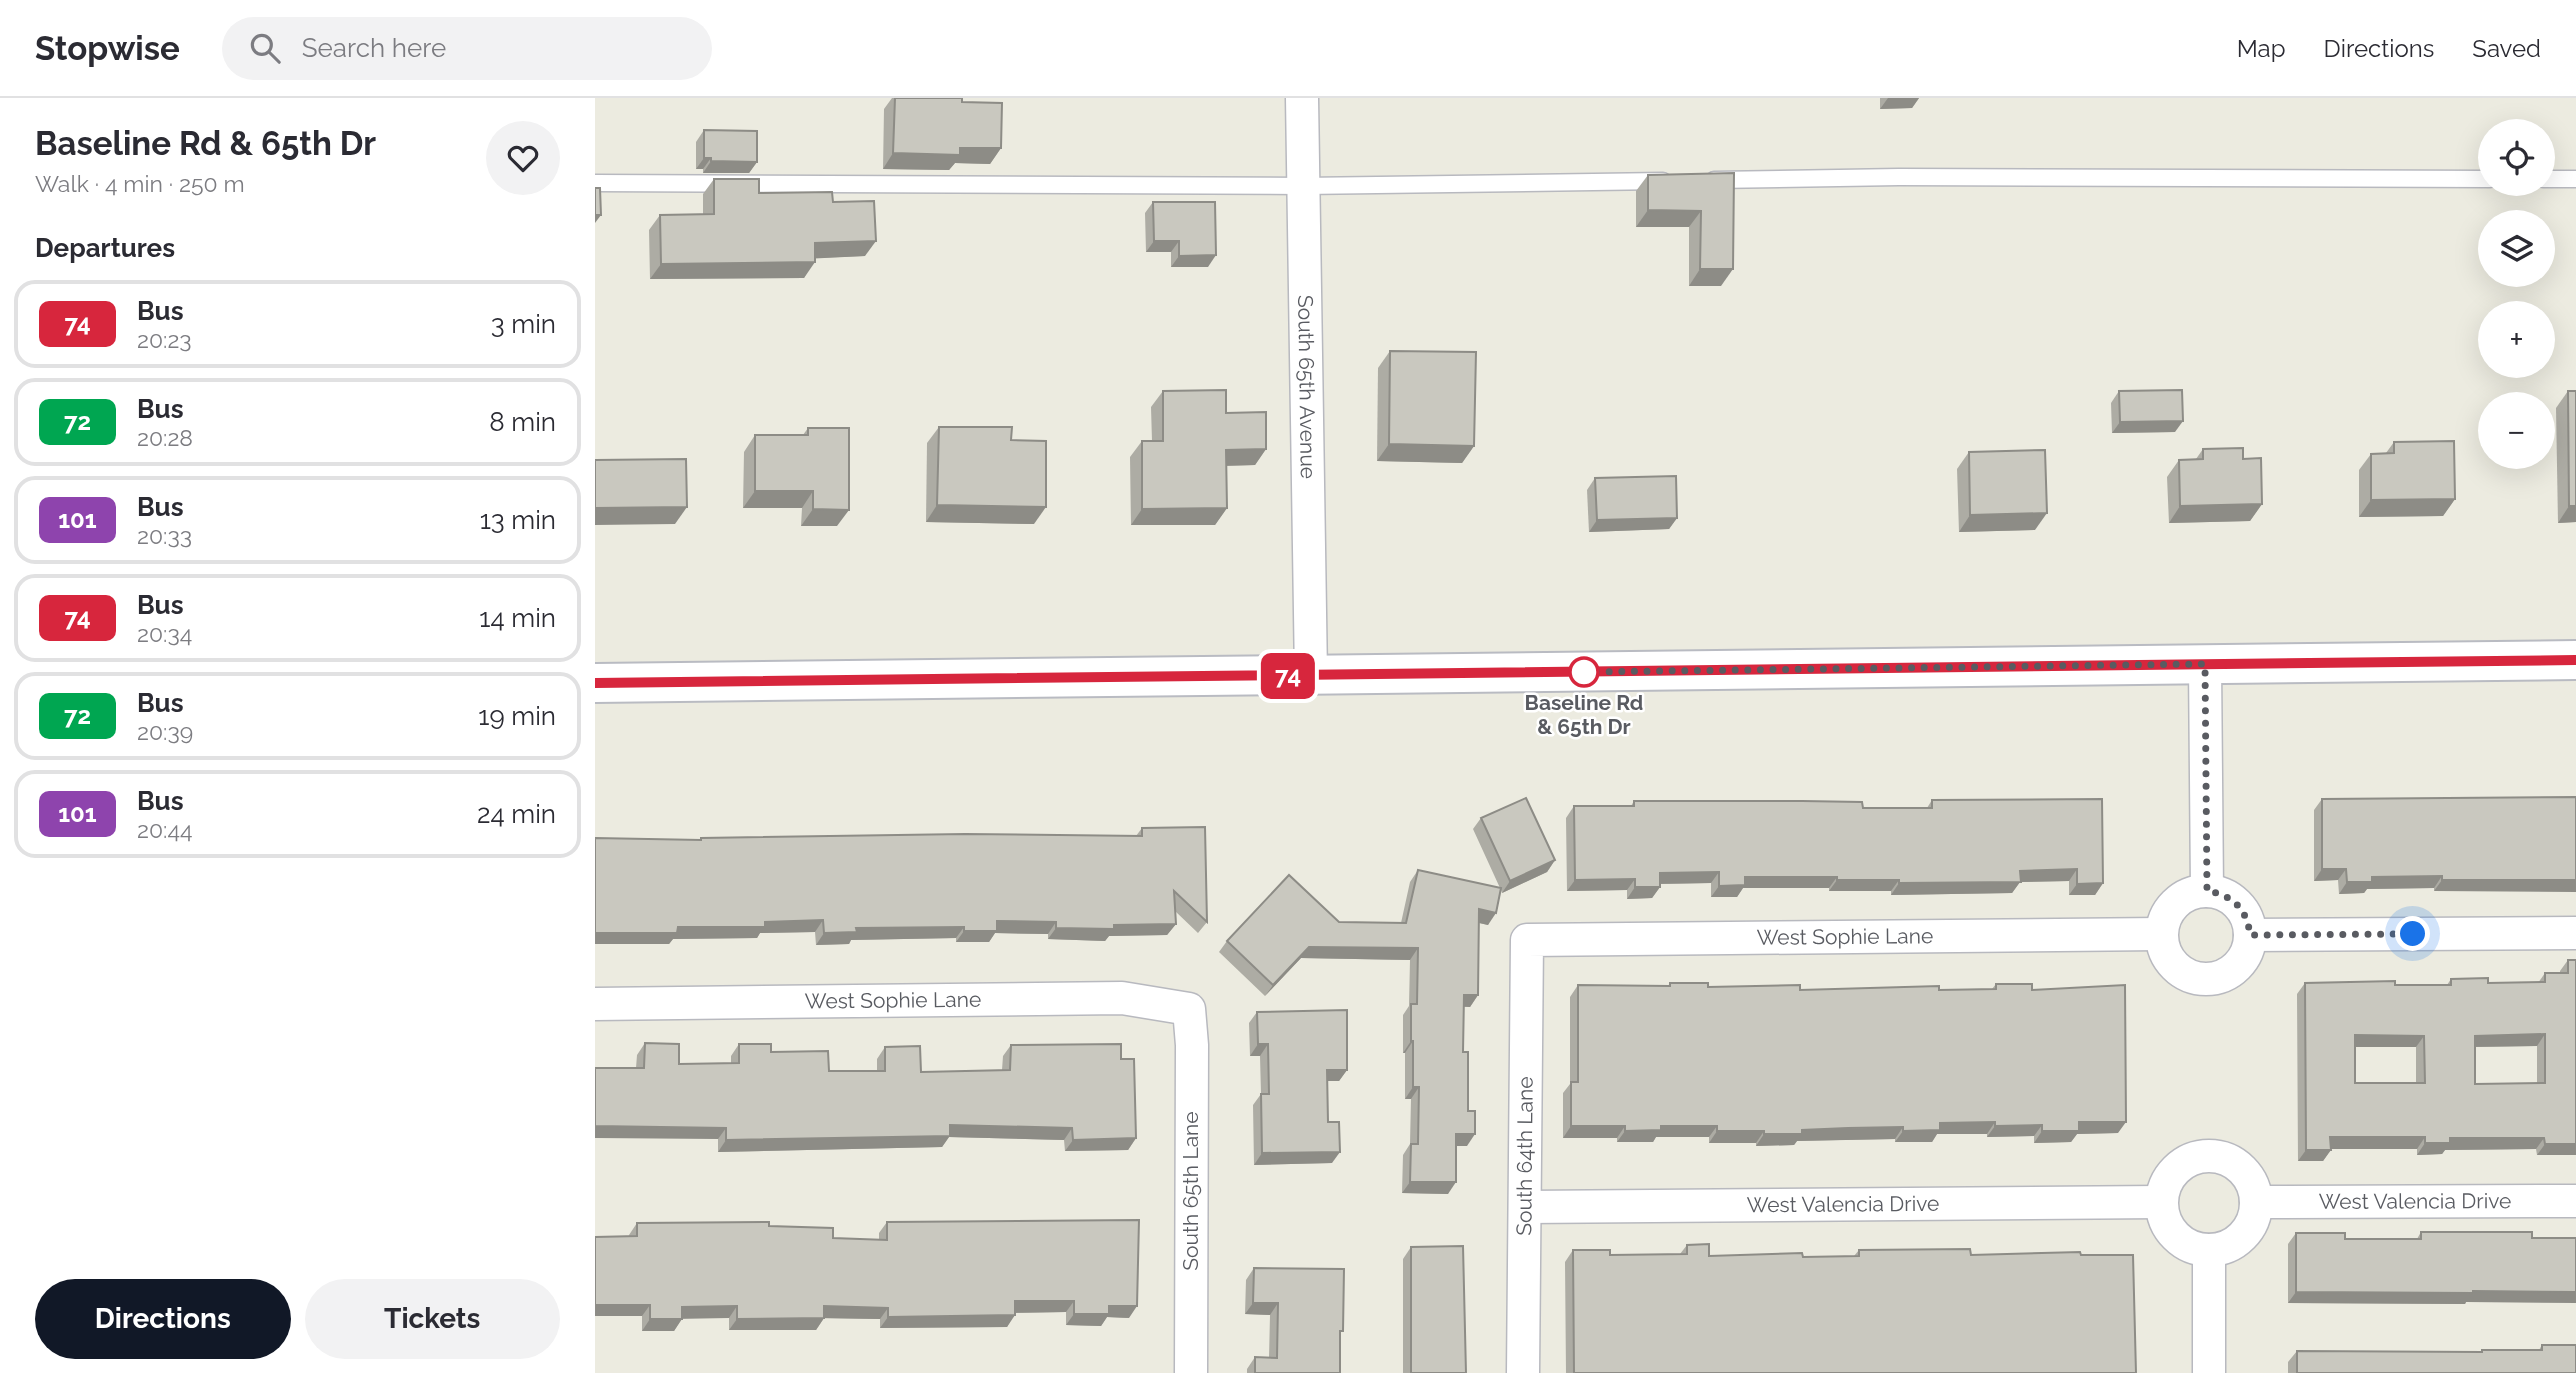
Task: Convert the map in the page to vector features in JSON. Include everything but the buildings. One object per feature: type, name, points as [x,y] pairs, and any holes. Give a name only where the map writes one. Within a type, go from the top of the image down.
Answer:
[{"type":"main road","points":[[595,683],[2576,660]]},
{"type":"street","name":"South 65th Avenue","points":[[1302,98],[1311,676]]},
{"type":"street","points":[[2205,664],[2207,891]]},
{"type":"street","points":[[2207,891],[2219,893],[2237,904],[2245,913],[2250,935],[2249,947],[2235,968],[2224,975],[2199,979],[2187,975],[2168,958],[2161,934],[2170,908],[2181,898],[2207,891]]},
{"type":"street","points":[[2250,935],[2576,933]]},
{"type":"street","name":"West Sophie Lane","points":[[1527,940],[2161,934]]},
{"type":"street","name":"South 64th Lane","points":[[1523,1373],[1527,940]]},
{"type":"street","name":"West Sophie Lane","points":[[595,1004],[1122,998],[1189,1009]]},
{"type":"street","name":"South 65th Lane","points":[[1189,1009],[1192,1045],[1191,1373]]},
{"type":"street","points":[[2200,1156],[2217,1156],[2232,1162],[2245,1172],[2253,1186],[2256,1202],[2254,1217],[2242,1236],[2224,1248],[2209,1250],[2188,1245],[2170,1231],[2163,1217],[2161,1202],[2164,1186],[2173,1172],[2185,1162],[2200,1156]]},
{"type":"street","name":"West Valencia Drive","points":[[2256,1202],[2576,1201]]},
{"type":"street","name":"West Valencia Drive","points":[[1526,1207],[2161,1202]]},
{"type":"street","points":[[2209,1250],[2209,1373]]},
{"type":"lane","points":[[1705,180],[1899,177],[2478,179]]},
{"type":"lane","points":[[2555,179],[2576,179]]},
{"type":"lane","points":[[595,183],[1303,186],[1677,181]]},
{"type":"bus line","name":"74","points":[[595,683],[2576,660]]},
{"type":"place","name":"Baseline Rd & 65th Dr","points":[[1584,672]]},
{"type":"route","points":[[1584,672],[2205,664],[2207,891],[2219,893],[2237,904],[2245,913],[2250,935],[2413,934]]}]
